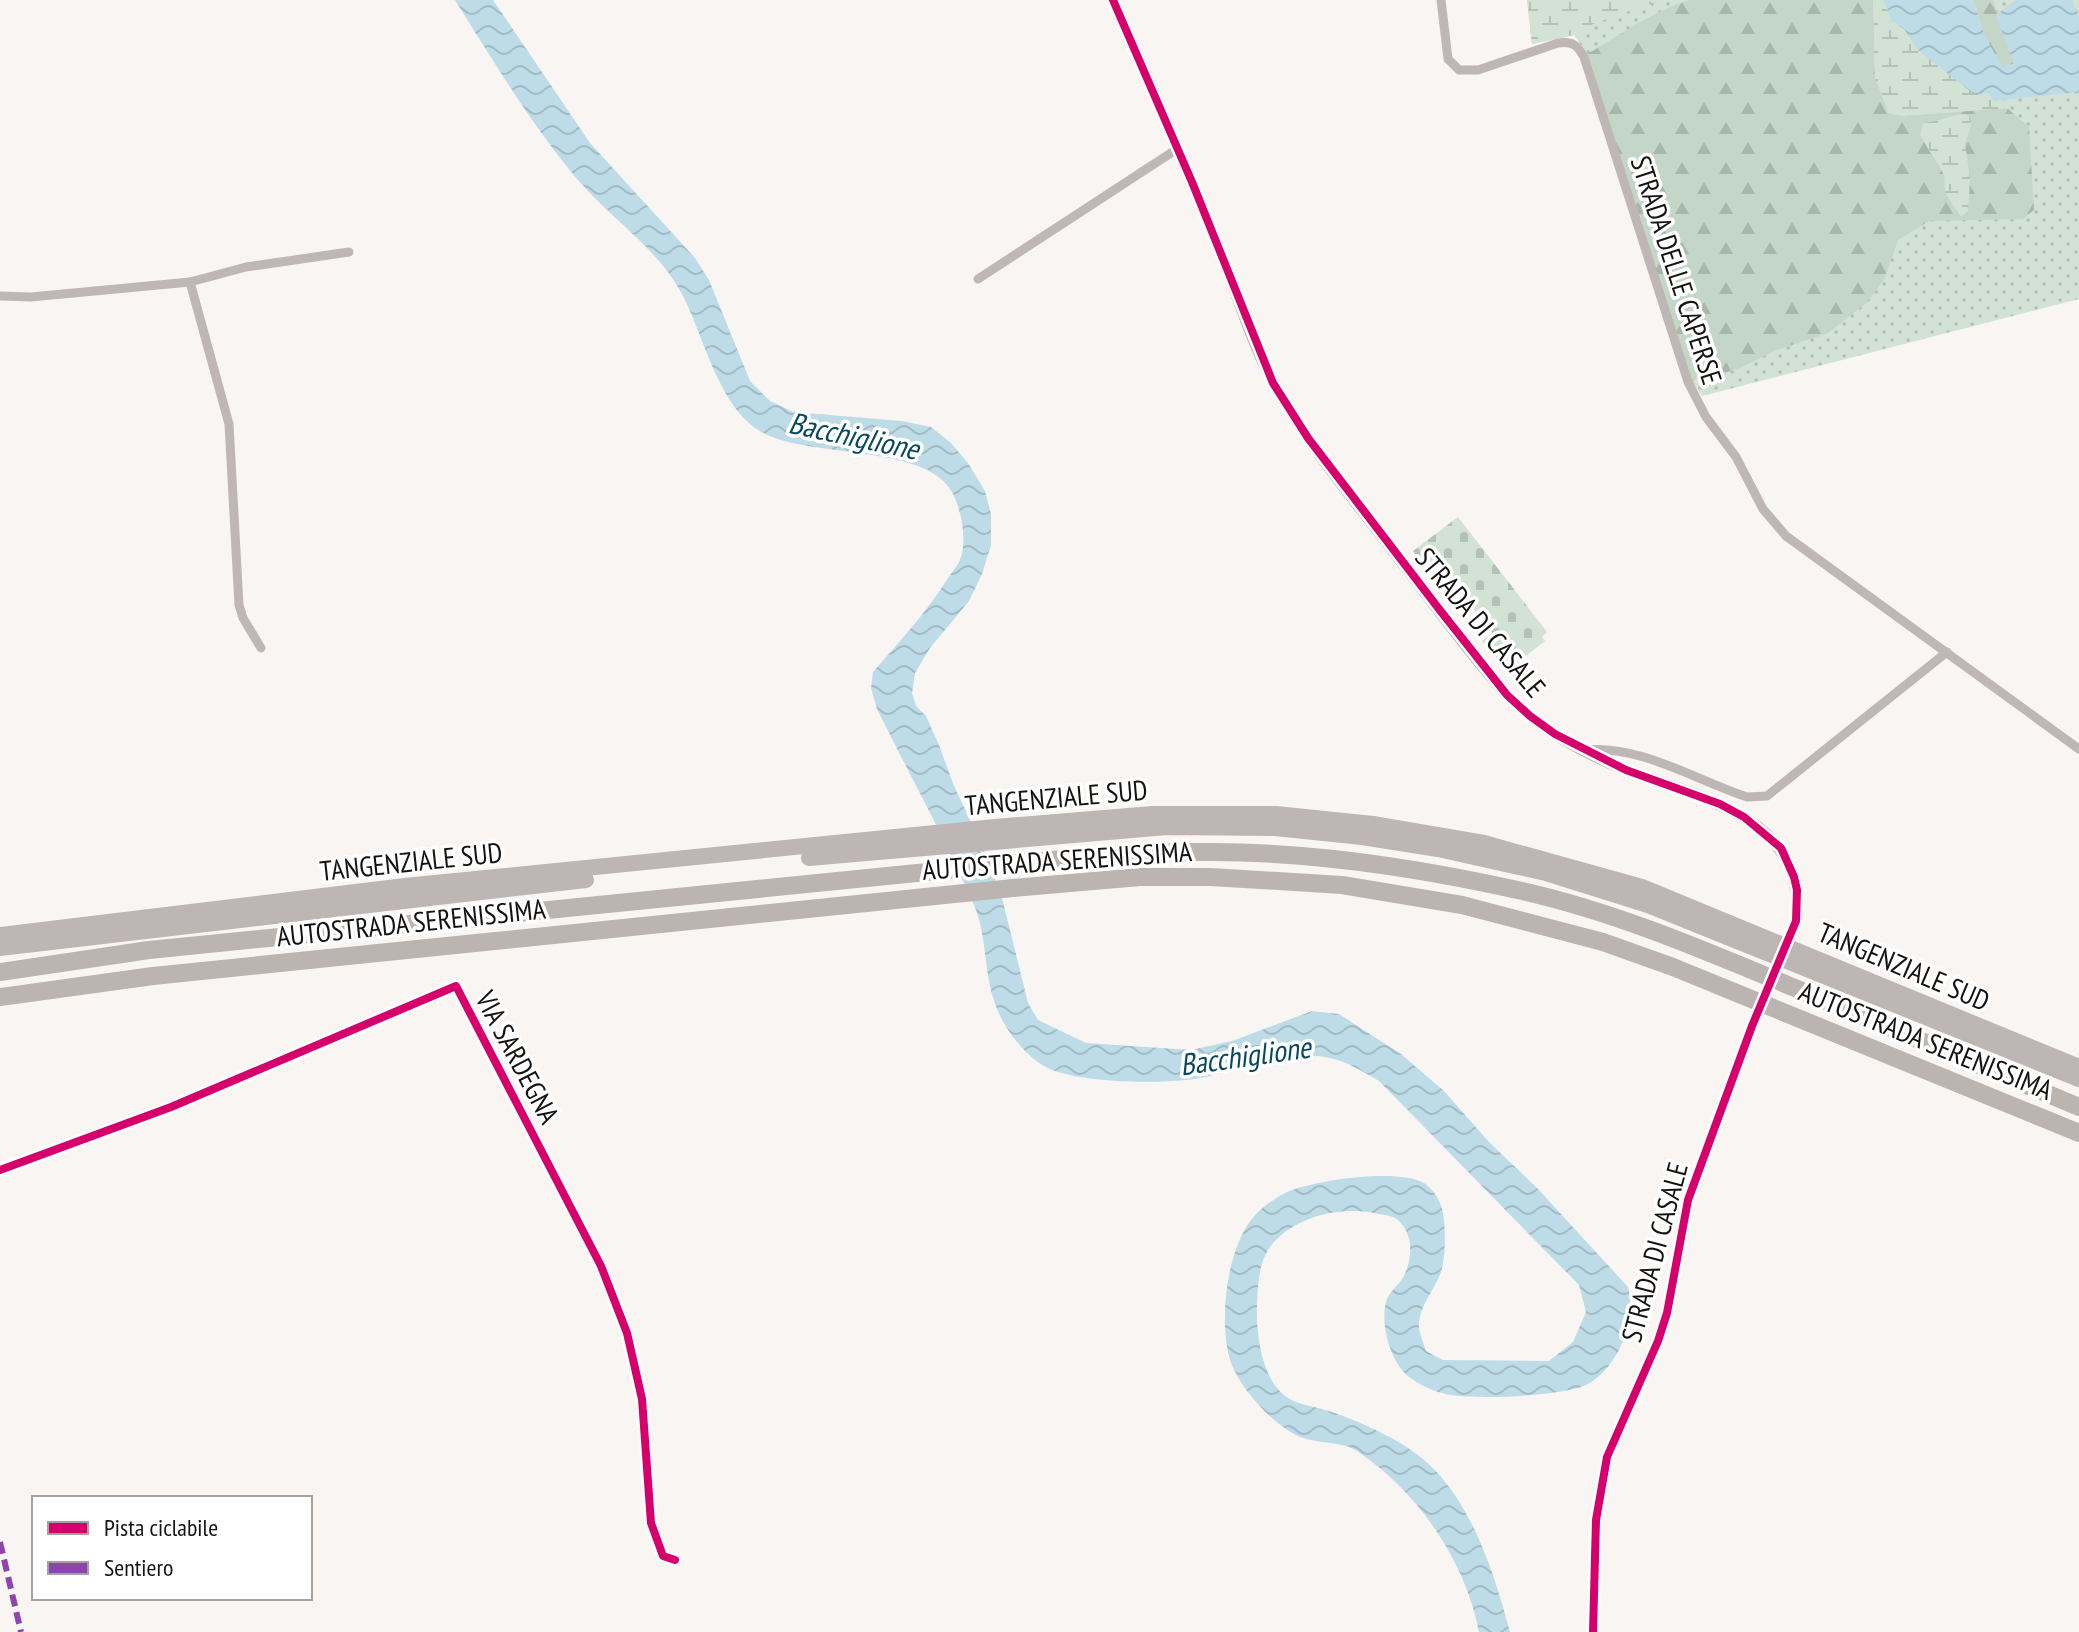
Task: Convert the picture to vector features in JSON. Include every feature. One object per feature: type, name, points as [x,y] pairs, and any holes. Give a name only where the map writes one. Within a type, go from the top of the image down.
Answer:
[{"type":"highway","name":"TANGENZIALE SUD","points":[[0,948],[1153,814],[1276,814],[1373,824],[1484,843],[1642,887],[2079,1067]]},
{"type":"highway","name":"TANGENZIALE SUD","points":[[992,834],[1167,827],[1275,828],[1362,837],[1546,873],[1648,905],[1745,942],[2079,1079]]},
{"type":"highway","name":"TANGENZIALE SUD","points":[[0,935],[405,886],[934,841]]},
{"type":"highway","name":"AUTOSTRADA SERENISSIMA","points":[[0,972],[149,950],[1007,864],[1141,853],[1283,855],[1411,869],[1525,892],[1608,916],[1682,943],[2079,1107]]},
{"type":"highway","name":"AUTOSTRADA SERENISSIMA","points":[[0,997],[168,974],[1013,888],[1140,877],[1211,877],[1367,888],[1462,905],[1603,942],[1673,967],[2079,1133]]},
{"type":"street","name":"STRADA DI CASALE","points":[[1113,0],[1273,383],[1308,438],[1507,695],[1555,734],[1585,750],[1626,770],[1720,804],[1758,827],[1781,848],[1797,890],[1796,921],[1752,1026],[1688,1200],[1667,1313],[1658,1341],[1607,1457],[1596,1520],[1593,1632]]},
{"type":"street","name":"STRADA DELLE CAPERSE","points":[[1441,0],[1448,59],[1459,70],[1478,70],[1558,43],[1572,43],[1578,47],[1584,57],[1688,382],[1706,417],[1736,457],[1763,509],[1786,536],[2079,749]]},
{"type":"street","points":[[978,279],[1177,149]]},
{"type":"street","points":[[0,296],[31,297],[190,282],[246,267],[349,252]]},
{"type":"street","points":[[190,282],[229,424],[239,605],[247,626],[261,648]]},
{"type":"street","points":[[1585,750],[1602,748],[1627,752],[1747,797],[1767,796],[1947,652]]},
{"type":"street","name":"VIA SARDEGNA","points":[[0,1170],[185,1101],[456,986],[601,1266],[627,1333],[642,1399],[651,1523],[663,1556],[675,1560]]},
{"type":"green space","points":[[1527,0],[2079,0],[2079,299],[1702,396],[1691,380],[1587,54],[1574,35],[1532,44]]},
{"type":"green space","points":[[1527,0],[1660,0],[1593,24],[1574,35],[1532,44]]},
{"type":"green space","points":[[1690,0],[1873,0],[1875,77],[1902,116],[2007,108],[2029,127],[2034,210],[2023,219],[1929,221],[1898,240],[1884,280],[1866,303],[1828,333],[1774,351],[1740,368],[1691,380],[1587,54],[1650,17]]},
{"type":"green space","points":[[1873,0],[1883,0],[1892,21],[1904,29],[1918,50],[1988,93],[1995,101],[2006,100],[2007,108],[1902,116],[1888,113],[1875,77]]},
{"type":"green space","points":[[1974,0],[1993,0],[2014,64],[2001,67],[1984,34]]},
{"type":"green space","points":[[1965,114],[1970,117],[1971,126],[1965,143],[1970,179],[1968,211],[1961,217],[1945,193],[1944,175],[1920,135],[1923,123]]},
{"type":"green space","points":[[1458,517],[1547,632],[1542,637],[1545,641],[1507,671],[1482,641],[1492,633],[1459,590],[1449,597],[1413,551]]},
{"type":"water","name":"Bacchiglione","points":[[455,0],[493,0],[590,143],[695,258],[709,280],[750,381],[770,401],[793,412],[902,421],[931,427],[951,443],[968,463],[985,491],[991,514],[991,545],[982,574],[969,601],[930,648],[915,673],[912,693],[916,706],[926,716],[986,854],[1003,902],[1028,1003],[1038,1020],[1086,1043],[1191,1050],[1232,1041],[1312,1011],[1339,1014],[1401,1054],[1444,1091],[1628,1287],[1630,1314],[1616,1356],[1597,1378],[1586,1385],[1537,1394],[1492,1397],[1454,1395],[1434,1390],[1409,1377],[1396,1362],[1388,1341],[1384,1319],[1387,1299],[1405,1274],[1410,1252],[1409,1238],[1397,1219],[1361,1211],[1336,1212],[1311,1218],[1278,1238],[1263,1260],[1258,1286],[1258,1328],[1265,1366],[1276,1387],[1293,1401],[1343,1416],[1385,1434],[1434,1469],[1461,1505],[1482,1546],[1510,1632],[1479,1632],[1463,1579],[1450,1554],[1436,1530],[1400,1486],[1351,1448],[1305,1439],[1288,1430],[1277,1423],[1247,1391],[1233,1367],[1226,1340],[1228,1281],[1232,1261],[1247,1226],[1271,1201],[1287,1192],[1317,1183],[1356,1177],[1396,1176],[1424,1183],[1435,1193],[1442,1207],[1445,1236],[1443,1265],[1419,1320],[1426,1351],[1443,1360],[1549,1361],[1573,1342],[1586,1312],[1579,1285],[1379,1081],[1346,1063],[1332,1058],[1294,1056],[1190,1080],[1099,1080],[1044,1066],[1017,1042],[1001,1019],[993,998],[982,930],[974,905],[877,709],[871,688],[873,672],[922,615],[960,560],[962,524],[952,492],[938,476],[917,466],[780,440],[746,420],[723,389],[673,279],[561,159]]},
{"type":"water","points":[[1883,0],[1974,0],[1984,34],[2002,67],[2014,64],[1996,15],[2016,0],[2072,0],[2079,17],[2079,92],[1994,101],[1988,93],[1975,95],[1918,50],[1904,29],[1892,21]]},
{"type":"marked path","points":[[0,1542],[21,1632]]},
{"type":"cycle path","points":[[1113,0],[1192,182],[1273,383],[1308,438],[1439,609],[1507,695],[1530,716],[1555,734],[1626,770],[1720,804],[1744,817],[1781,848],[1794,877],[1797,890],[1796,921],[1752,1026],[1688,1200],[1667,1313],[1658,1341],[1607,1457],[1596,1520],[1593,1632]]},
{"type":"cycle path","points":[[0,1170],[171,1107],[456,986],[601,1266],[627,1333],[642,1399],[651,1523],[663,1556],[675,1560]]}]
